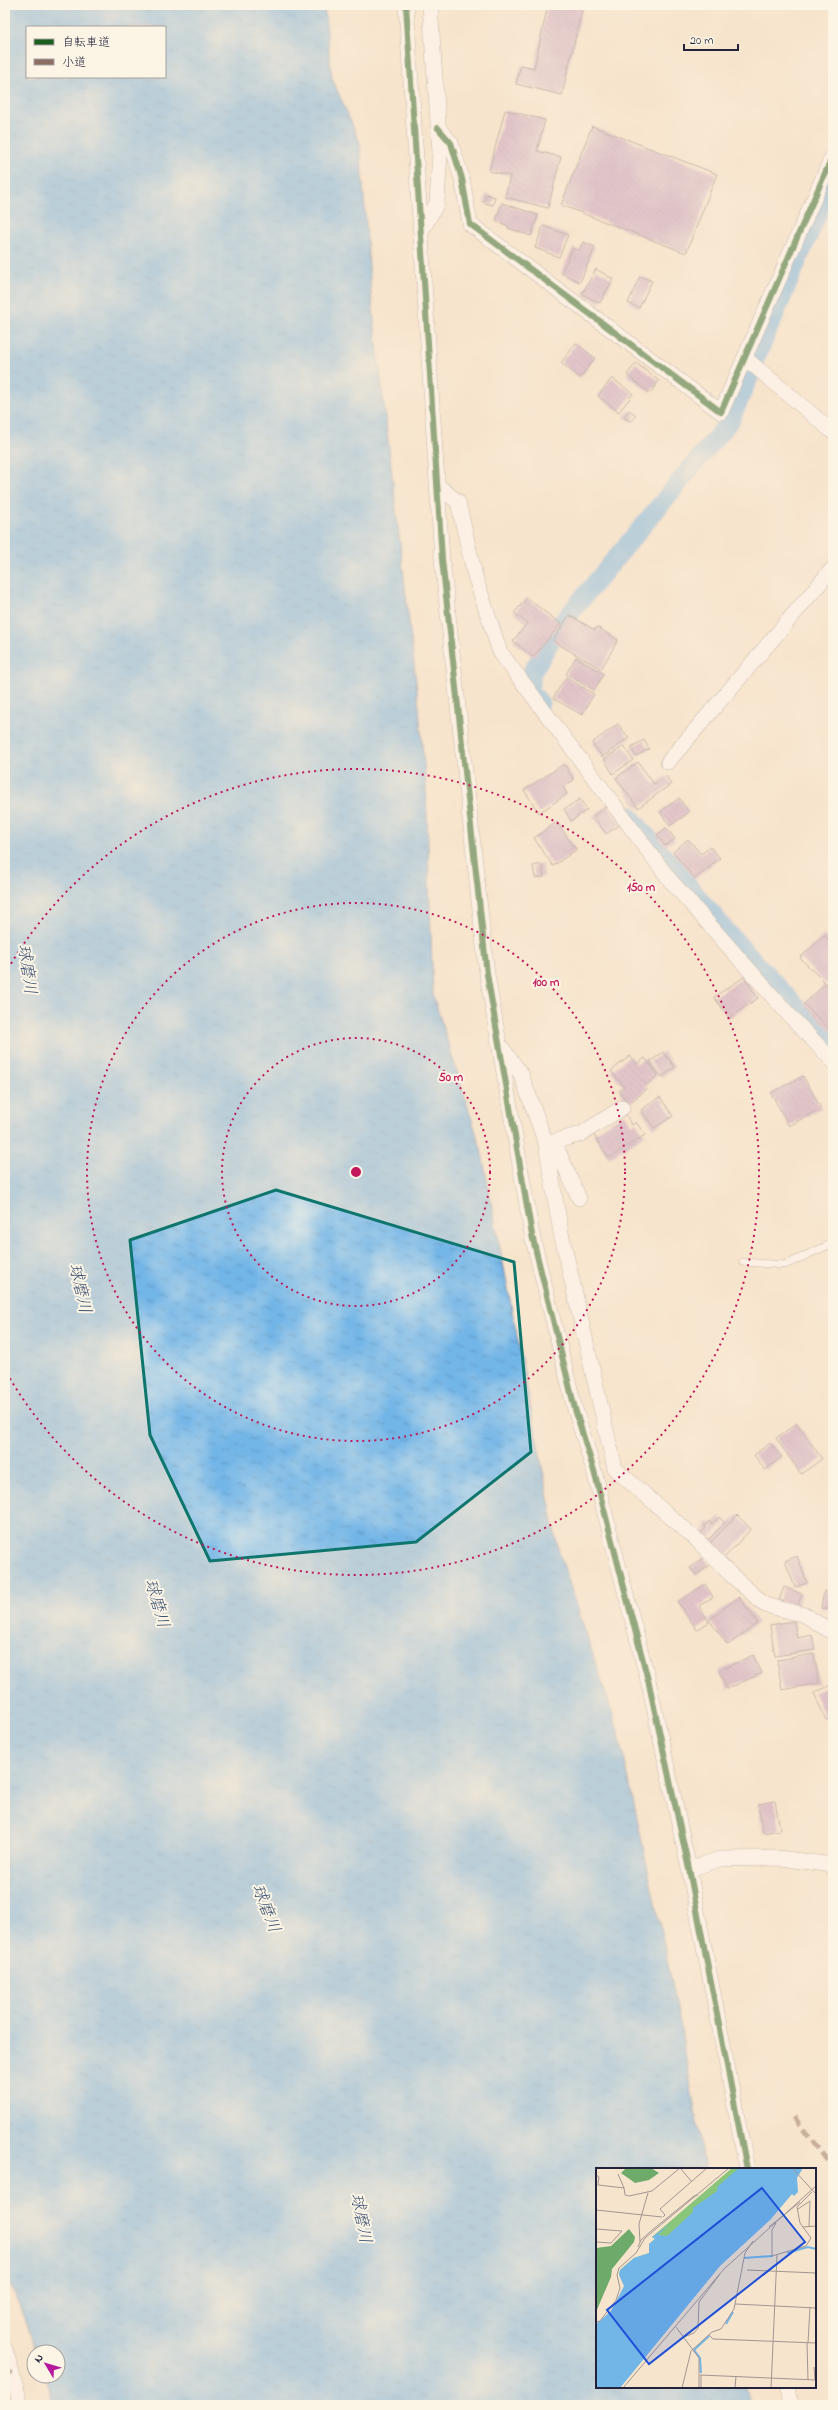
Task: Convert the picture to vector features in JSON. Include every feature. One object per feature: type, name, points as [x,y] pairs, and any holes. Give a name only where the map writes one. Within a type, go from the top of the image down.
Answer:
[{"type":"street","points":[[406,5],[422,230],[437,485],[457,714],[486,974],[532,1235],[575,1409],[594,1471],[649,1684],[689,1869],[747,2168]]},
{"type":"street","points":[[422,230],[437,203],[440,152],[430,5]]},
{"type":"street","points":[[438,128],[451,143],[462,179],[470,224],[720,412],[833,155]]},
{"type":"street","points":[[745,358],[833,432]]},
{"type":"street","points":[[437,485],[458,502],[475,576],[500,652],[670,880],[789,1015],[833,1061]]},
{"type":"street","points":[[668,762],[833,568]]},
{"type":"street","points":[[499,1045],[521,1074],[550,1143],[579,1198]]},
{"type":"street","points":[[550,1143],[582,1134],[622,1108]]},
{"type":"street","points":[[550,1143],[561,1233],[615,1469],[695,1538],[730,1574],[765,1605],[805,1615],[833,1634]]},
{"type":"street","points":[[689,1869],[720,1858],[779,1858],[833,1865]]},
{"type":"street","points":[[5,2349],[21,2405]]},
{"type":"street","points":[[788,2388],[792,2405]]},
{"type":"lane","points":[[744,1262],[785,1265],[833,1243]]},
{"type":"highlighted area","points":[[276,1190],[514,1262],[531,1452],[416,1542],[210,1561],[150,1435],[130,1240]]},
{"type":"water","name":"球磨川","points":[[5,5],[324,5],[332,78],[360,143],[371,293],[419,708],[426,788],[433,995],[481,1149],[558,1549],[619,1734],[677,2006],[705,2168],[596,2168],[596,2388],[746,2388],[750,2405],[53,2405],[47,2384],[66,2384],[66,2344],[34,2344],[5,2269]]},
{"type":"building","points":[[548,5],[583,5],[562,95],[516,84],[521,65],[534,68]]},
{"type":"building","points":[[505,110],[545,120],[537,151],[561,157],[548,208],[505,197],[510,176],[489,171]]},
{"type":"building","points":[[592,126],[717,174],[686,253],[561,205]]},
{"type":"building","points":[[486,194],[495,197],[493,205],[484,203]]},
{"type":"building","points":[[502,203],[538,215],[531,236],[508,228],[509,226],[496,221]]},
{"type":"building","points":[[543,226],[568,235],[559,257],[535,248]]},
{"type":"building","points":[[583,242],[595,247],[580,282],[561,273],[573,248],[579,251]]},
{"type":"building","points":[[596,269],[613,279],[600,303],[582,294]]},
{"type":"building","points":[[640,276],[652,281],[639,308],[628,303]]},
{"type":"building","points":[[576,343],[595,358],[580,378],[561,363]]},
{"type":"building","points":[[636,363],[659,381],[650,393],[627,375]]},
{"type":"building","points":[[612,378],[633,394],[619,412],[598,396]]},
{"type":"building","points":[[629,410],[636,415],[631,422],[624,417]]},
{"type":"building","points":[[527,598],[561,624],[533,657],[513,641],[527,623],[514,613]]},
{"type":"building","points":[[569,615],[595,630],[597,627],[618,640],[601,669],[553,641]]},
{"type":"building","points":[[576,657],[604,674],[594,690],[566,674]]},
{"type":"building","points":[[566,677],[594,694],[582,715],[553,698]]},
{"type":"building","points":[[618,724],[629,738],[602,757],[592,743]]},
{"type":"building","points":[[644,740],[649,749],[636,756],[631,747]]},
{"type":"building","points":[[624,746],[633,760],[613,774],[604,759]]},
{"type":"building","points":[[638,762],[654,784],[666,776],[671,784],[638,808],[616,778]]},
{"type":"building","points":[[564,764],[574,780],[563,787],[567,794],[539,813],[524,790]]},
{"type":"building","points":[[679,798],[689,812],[670,826],[660,812]]},
{"type":"building","points":[[580,799],[587,810],[571,821],[564,809]]},
{"type":"building","points":[[608,805],[621,824],[606,834],[593,816]]},
{"type":"building","points":[[557,822],[576,850],[553,866],[534,838]]},
{"type":"building","points":[[666,828],[675,839],[665,846],[657,835]]},
{"type":"building","points":[[688,839],[701,854],[710,847],[720,858],[695,879],[673,852]]},
{"type":"building","points":[[542,864],[544,877],[535,878],[533,866]]},
{"type":"building","points":[[824,935],[833,945],[833,977],[826,984],[800,958]]},
{"type":"building","points":[[744,977],[758,998],[729,1018],[714,997]]},
{"type":"building","points":[[824,985],[830,990],[833,987],[833,1033],[804,1004]]},
{"type":"building","points":[[663,1052],[675,1067],[662,1077],[650,1062]]},
{"type":"building","points":[[630,1056],[637,1064],[645,1058],[658,1075],[645,1086],[647,1089],[628,1104],[619,1091],[624,1087],[611,1071]]},
{"type":"building","points":[[803,1076],[821,1108],[789,1126],[771,1093]]},
{"type":"building","points":[[660,1097],[673,1116],[654,1128],[641,1110]]},
{"type":"building","points":[[625,1113],[632,1125],[636,1122],[645,1135],[609,1158],[593,1134]]},
{"type":"building","points":[[797,1423],[822,1459],[801,1474],[776,1438]]},
{"type":"building","points":[[770,1443],[782,1457],[765,1470],[754,1455]]},
{"type":"building","points":[[737,1515],[751,1529],[724,1558],[709,1544]]},
{"type":"building","points":[[719,1517],[725,1523],[708,1540],[701,1533],[706,1528],[704,1526],[709,1521],[712,1524]]},
{"type":"building","points":[[797,1556],[807,1583],[795,1587],[785,1561]]},
{"type":"building","points":[[704,1557],[710,1565],[696,1575],[690,1568]]},
{"type":"building","points":[[705,1584],[713,1597],[699,1606],[709,1622],[697,1630],[678,1602]]},
{"type":"building","points":[[784,1587],[802,1594],[797,1607],[779,1600]]},
{"type":"building","points":[[824,1591],[833,1593],[833,1610],[821,1608]]},
{"type":"building","points":[[739,1597],[758,1623],[728,1645],[709,1620]]},
{"type":"building","points":[[794,1621],[797,1638],[812,1635],[815,1650],[775,1656],[770,1625]]},
{"type":"building","points":[[814,1654],[819,1683],[782,1690],[777,1660]]},
{"type":"building","points":[[753,1655],[762,1673],[727,1689],[719,1671]]},
{"type":"building","points":[[831,1685],[833,1690],[833,1717],[826,1720],[814,1693]]},
{"type":"building","points":[[775,1801],[780,1830],[763,1833],[758,1804]]},
{"type":"waterway","points":[[757,356],[833,178]]},
{"type":"waterway","points":[[540,703],[530,691],[532,672],[561,624],[730,421],[750,375]]},
{"type":"waterway","points":[[629,815],[729,934],[833,1046]]},
{"type":"marked path","points":[[794,2117],[833,2168]]},
{"type":"marked path","points":[[5,2375],[13,2372]]},
{"type":"cycle path","points":[[406,5],[442,559],[487,974],[532,1235],[575,1409],[594,1471],[649,1684],[689,1869],[747,2168]]},
{"type":"cycle path","points":[[438,128],[451,143],[462,179],[470,224],[721,412],[833,155]]}]
